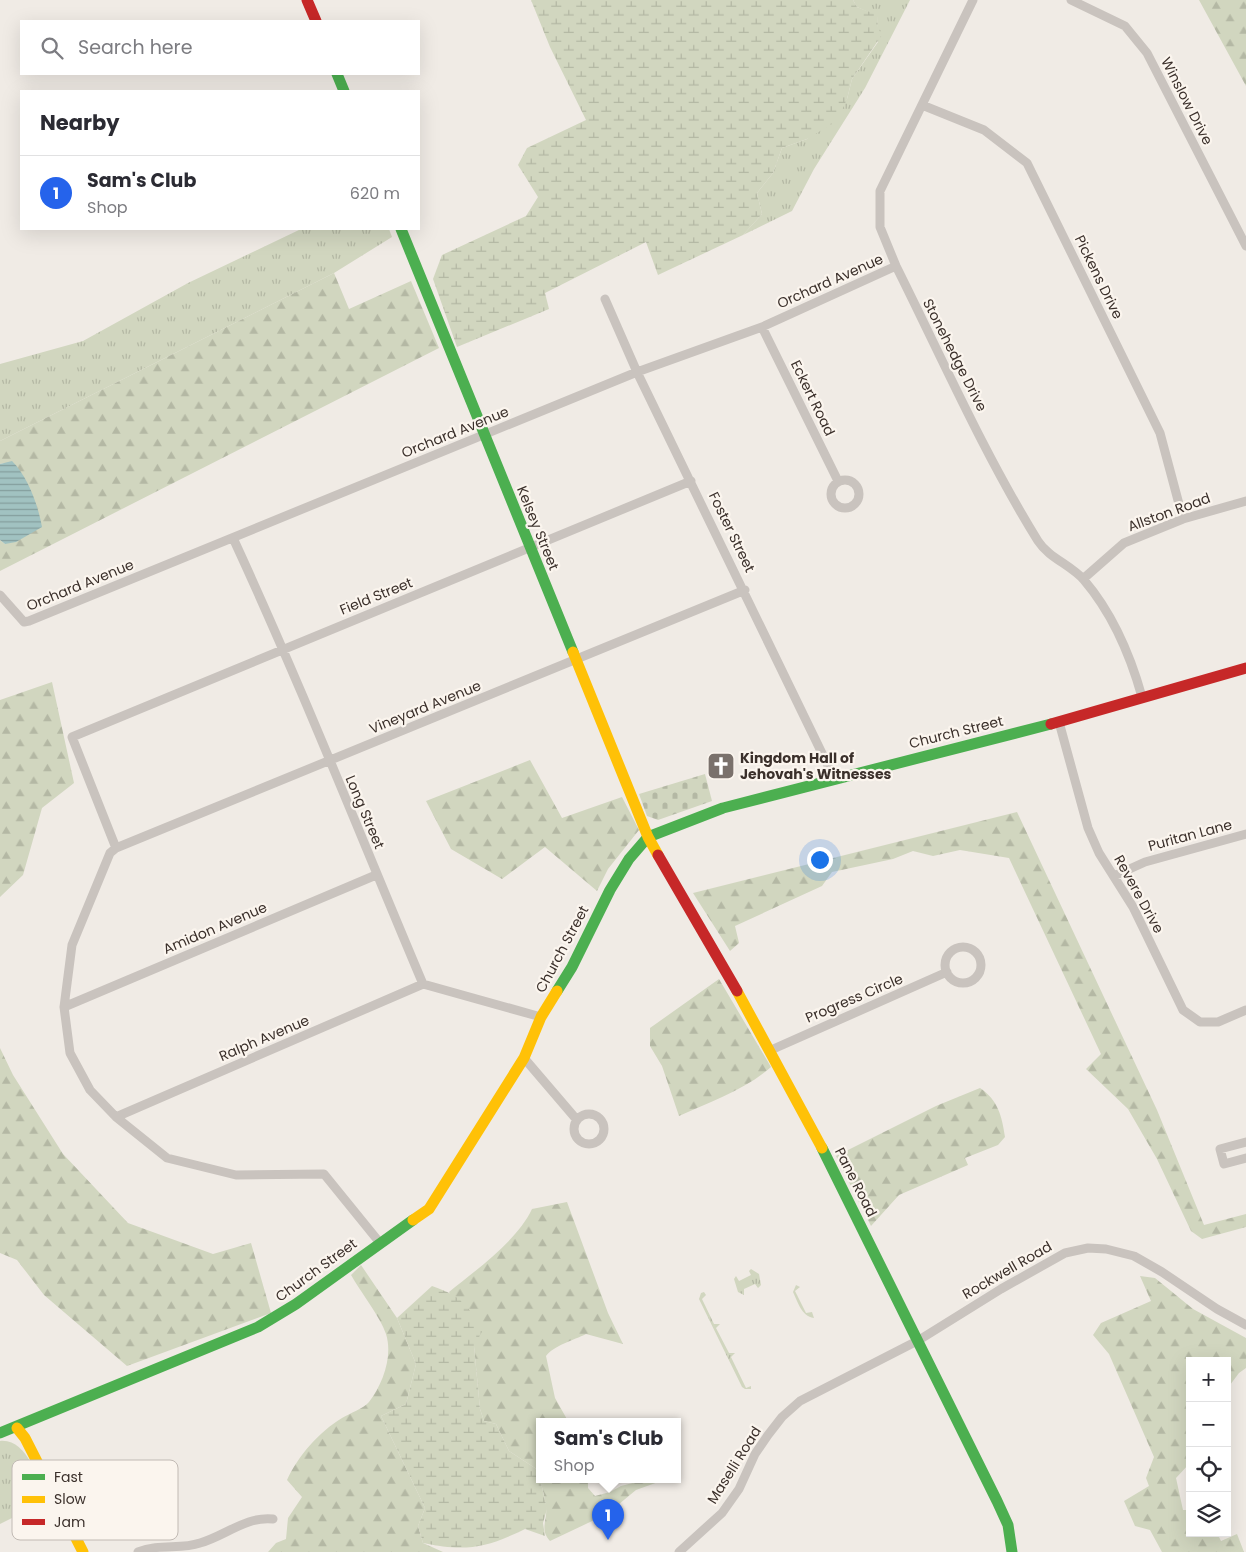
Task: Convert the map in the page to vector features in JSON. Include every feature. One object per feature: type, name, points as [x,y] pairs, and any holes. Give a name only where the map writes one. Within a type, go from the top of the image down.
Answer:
[{"type":"street","points":[[307,0],[316,20]]},
{"type":"street","name":"Stonehedge Drive","points":[[973,0],[880,191],[880,227],[896,266],[1014,503],[1042,548],[1083,579],[1115,624],[1132,663],[1142,697]]},
{"type":"street","name":"Winslow Drive","points":[[1071,0],[1124,26],[1147,52],[1245,241]]},
{"type":"street","points":[[337,75],[344,90]]},
{"type":"street","name":"Pickens Drive","points":[[922,105],[984,130],[1027,163],[1160,434],[1183,519]]},
{"type":"street","name":"Kelsey Street","points":[[400,230],[648,837]]},
{"type":"street","name":"Orchard Avenue","points":[[0,595],[24,622],[638,372],[762,327],[896,266]]},
{"type":"street","name":"Foster Street","points":[[605,298],[638,372],[745,590],[834,778]]},
{"type":"street","name":"Eckert Road","points":[[762,327],[838,482]]},
{"type":"street","name":"Field Street","points":[[116,848],[72,737],[691,481]]},
{"type":"street","name":"Allston Road","points":[[1083,579],[1124,543],[1183,519],[1246,501]]},
{"type":"street","name":"Long Street","points":[[233,538],[284,648],[328,761],[423,984]]},
{"type":"street","name":"Vineyard Avenue","points":[[116,848],[745,590]]},
{"type":"street","name":"Church Street","points":[[0,1433],[17,1428],[258,1327],[296,1304],[428,1209],[524,1058],[541,1017],[572,967],[628,859],[648,837],[694,817],[723,808],[834,778],[1059,722],[1246,668]]},
{"type":"street","name":"Revere Drive","points":[[1059,722],[1088,828],[1099,853],[1133,907],[1183,1010],[1200,1022],[1218,1022],[1246,1010]]},
{"type":"street","name":"Puritan Lane","points":[[1114,876],[1145,862],[1246,834]]},
{"type":"street","name":"Pane Road","points":[[648,837],[771,1050],[853,1206],[1001,1509],[1008,1525],[1012,1552]]},
{"type":"street","points":[[116,848],[110,853],[72,945],[64,1007],[70,1053],[90,1090],[116,1117],[167,1158],[236,1175],[324,1174],[380,1243]]},
{"type":"street","name":"Amidon Avenue","points":[[64,1007],[376,875]]},
{"type":"street","points":[[967,947],[978,955],[980,969],[970,981],[955,980],[947,972],[947,957],[956,948],[967,947]]},
{"type":"street","name":"Progress Circle","points":[[771,1050],[947,972]]},
{"type":"street","points":[[423,984],[541,1017]]},
{"type":"street","name":"Ralph Avenue","points":[[116,1117],[423,984]]},
{"type":"street","points":[[524,1058],[577,1120]]},
{"type":"street","points":[[1246,1142],[1220,1149],[1224,1164],[1246,1158]]},
{"type":"street","name":"Rockwell Road","points":[[918,1340],[1044,1264],[1065,1254],[1088,1248],[1123,1252],[1134,1256],[1162,1272],[1225,1314],[1246,1325]]},
{"type":"street","name":"Maselli Road","points":[[679,1552],[722,1513],[739,1489],[755,1454],[782,1416],[791,1408],[822,1389],[918,1340]]},
{"type":"street","points":[[17,1428],[25,1438],[36,1460]]},
{"type":"street","points":[[138,1552],[161,1546],[200,1544],[251,1521],[264,1518],[274,1519]]},
{"type":"street","points":[[77,1540],[83,1552]]},
{"type":"green space","points":[[531,0],[853,0],[857,7],[877,15],[878,28],[882,35],[852,79],[847,99],[837,121],[807,139],[782,148],[773,173],[757,193],[762,214],[743,235],[658,275],[646,242],[545,293],[549,309],[457,347],[433,279],[442,255],[526,216],[538,197],[518,165],[527,148],[586,120],[550,47]]},
{"type":"green space","points":[[853,0],[910,0],[865,88],[814,169],[792,211],[743,235],[762,214],[757,193],[773,173],[782,148],[807,139],[847,99],[852,79],[878,42],[877,16],[857,7]]},
{"type":"green space","points":[[1199,0],[1246,0],[1246,86]]},
{"type":"green space","points":[[299,230],[389,230],[392,237],[334,273],[0,441],[0,364],[83,341],[188,283]]},
{"type":"green space","points":[[334,273],[349,309],[411,281],[439,348],[0,571],[0,540],[5,544],[4,463],[0,464],[0,441]]},
{"type":"green space","points":[[52,682],[74,783],[42,808],[23,875],[0,897],[0,700]]},
{"type":"green space","points":[[530,760],[562,818],[622,797],[639,830],[608,869],[597,891],[545,847],[502,879],[451,849],[426,801]]},
{"type":"green space","points":[[705,774],[712,801],[658,820],[647,816],[639,794]]},
{"type":"green space","points":[[1017,812],[1157,1110],[1204,1225],[1246,1214],[1246,1227],[1202,1239],[1191,1231],[1157,1159],[1128,1109],[1086,1069],[1101,1054],[1009,858],[960,850],[933,856],[913,851],[893,859],[832,872],[822,886],[735,926],[739,943],[730,951],[693,893]]},
{"type":"green space","points":[[719,979],[771,1067],[739,1089],[679,1116],[662,1066],[650,1046],[650,1028]]},
{"type":"green space","points":[[0,1048],[13,1075],[63,1154],[128,1223],[213,1254],[251,1243],[271,1313],[127,1366],[44,1295],[17,1260],[0,1253]]},
{"type":"green space","points":[[980,1088],[995,1103],[1005,1137],[998,1145],[965,1158],[968,1165],[899,1195],[871,1226],[836,1156],[936,1106]]},
{"type":"green space","points":[[567,1202],[608,1313],[623,1344],[586,1334],[559,1346],[546,1356],[555,1398],[566,1418],[536,1418],[536,1469],[509,1451],[496,1424],[484,1421],[480,1409],[474,1346],[449,1292],[506,1244],[525,1221],[532,1209]]},
{"type":"green space","points":[[361,1265],[397,1318],[416,1364],[406,1404],[381,1416],[425,1508],[418,1526],[423,1543],[443,1552],[268,1552],[276,1543],[286,1539],[288,1518],[302,1497],[287,1480],[297,1462],[325,1430],[369,1402],[379,1387],[385,1370],[388,1351],[386,1334],[351,1275]]},
{"type":"green space","points":[[751,1269],[759,1274],[761,1285],[758,1288],[755,1284],[744,1289],[744,1295],[738,1292],[734,1279],[736,1276],[739,1281],[751,1275],[749,1271]]},
{"type":"green space","points":[[1140,1276],[1155,1278],[1193,1309],[1246,1338],[1246,1368],[1239,1373],[1231,1384],[1231,1357],[1186,1357],[1186,1467],[1176,1478],[1183,1510],[1186,1510],[1186,1537],[1219,1537],[1221,1541],[1237,1534],[1244,1552],[1162,1552],[1150,1530],[1135,1526],[1124,1501],[1149,1486],[1146,1478],[1154,1457],[1109,1354],[1093,1335],[1101,1323],[1151,1301]]},
{"type":"green space","points":[[796,1285],[800,1287],[795,1291],[806,1313],[812,1312],[814,1318],[806,1315],[800,1308],[793,1292]]},
{"type":"green space","points":[[432,1286],[457,1298],[472,1313],[483,1330],[474,1346],[480,1409],[484,1421],[496,1424],[509,1451],[536,1469],[536,1483],[541,1483],[547,1509],[543,1523],[545,1536],[525,1529],[487,1544],[464,1548],[423,1543],[418,1526],[425,1508],[381,1416],[406,1404],[416,1364],[397,1318]]},
{"type":"green space","points":[[704,1292],[706,1295],[702,1299],[714,1324],[720,1324],[716,1328],[729,1353],[735,1353],[731,1357],[746,1388],[751,1386],[751,1389],[745,1389],[742,1387],[699,1299],[701,1293]]},
{"type":"green space","points":[[0,1441],[9,1442],[17,1446],[29,1460],[12,1460],[12,1518],[0,1524]]},
{"type":"green space","points":[[541,1483],[588,1483],[588,1488],[595,1496],[633,1483],[655,1483],[636,1490],[607,1514],[550,1541],[544,1528],[546,1507]]},
{"type":"water","points":[[12,461],[23,475],[31,492],[42,527],[16,542],[5,544],[0,540],[0,464]]},
{"type":"traffic: fast","points":[[337,75],[344,90]]},
{"type":"traffic: fast","points":[[401,230],[573,652]]},
{"type":"traffic: fast","points":[[557,991],[572,967],[610,890],[629,859],[648,837],[723,808],[1051,724]]},
{"type":"traffic: fast","points":[[822,1148],[997,1501],[1008,1525],[1012,1552]]},
{"type":"traffic: fast","points":[[0,1433],[258,1327],[296,1304],[413,1220]]},
{"type":"traffic: slow","points":[[573,652],[648,837],[658,855]]},
{"type":"traffic: slow","points":[[413,1220],[429,1209],[524,1058],[541,1017],[557,991]]},
{"type":"traffic: slow","points":[[737,991],[822,1148]]},
{"type":"traffic: slow","points":[[17,1428],[25,1438],[36,1460]]},
{"type":"traffic: slow","points":[[77,1540],[83,1552]]},
{"type":"traffic: jam","points":[[307,0],[316,20]]},
{"type":"traffic: jam","points":[[1051,724],[1246,668]]},
{"type":"traffic: jam","points":[[658,855],[737,991]]},
{"type":"place","name":"Kingdom Hall of Jehovah's Witnesses","points":[[721,766]]},
{"type":"place","name":"Sam's Club","points":[[608,1540]]}]
